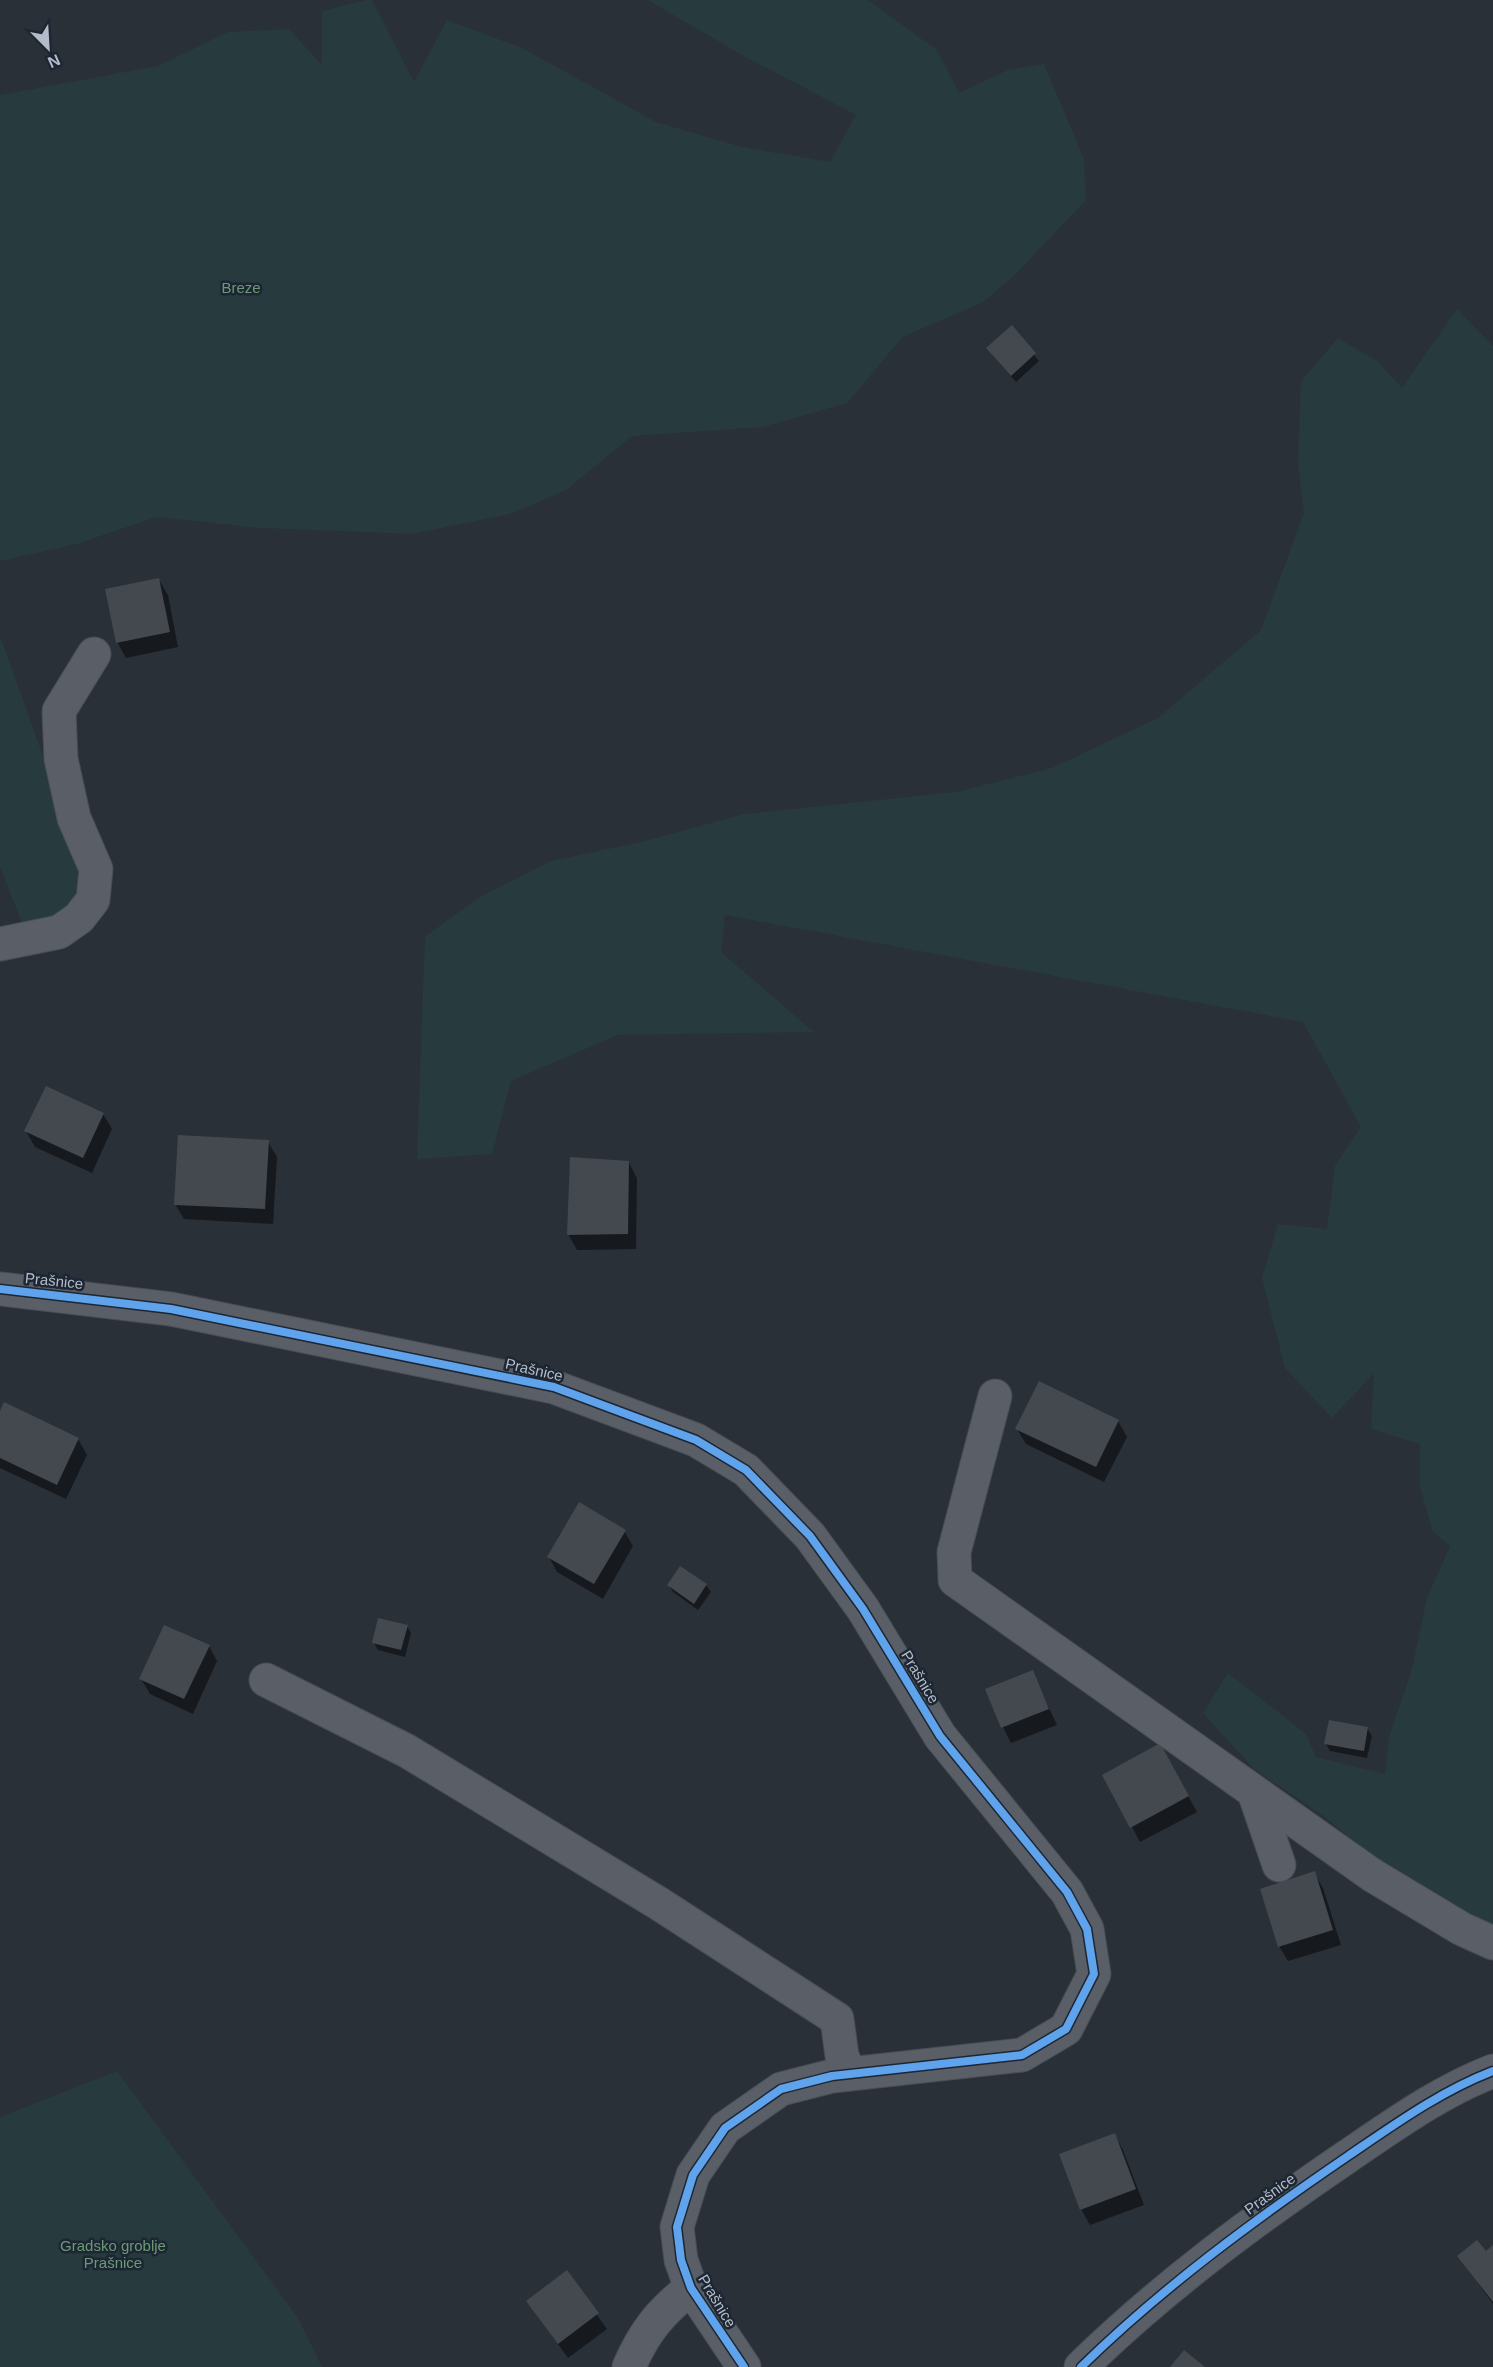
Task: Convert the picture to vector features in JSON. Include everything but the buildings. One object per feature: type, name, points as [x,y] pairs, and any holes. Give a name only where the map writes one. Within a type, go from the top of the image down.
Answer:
[{"type":"street","points":[[0,944],[59,932],[79,918],[93,900],[96,869],[74,818],[61,759],[59,711],[94,654]]},
{"type":"street","name":"Prašnice","points":[[0,1287],[171,1309],[554,1387],[696,1440],[746,1470],[810,1536],[863,1610],[940,1736],[1067,1892],[1087,1929],[1094,1974],[1066,2029],[1022,2055],[832,2076],[781,2089],[725,2127],[693,2175],[677,2227],[681,2260],[691,2288],[744,2367]]},
{"type":"street","points":[[995,1396],[954,1552],[955,1580],[981,1596],[1255,1794],[1372,1875],[1462,1929],[1493,1943]]},
{"type":"street","points":[[266,1680],[407,1751],[658,1903],[837,2019],[842,2056],[850,2074]]},
{"type":"street","points":[[1255,1794],[1279,1865]]},
{"type":"street","name":"Prašnice","points":[[1082,2367],[1172,2283],[1289,2196],[1424,2105],[1493,2071]]},
{"type":"street","points":[[629,2367],[640,2340],[667,2307],[691,2288]]},
{"type":"green space","name":"Breze","points":[[372,0],[414,82],[447,20],[522,48],[656,122],[742,147],[830,162],[856,115],[738,53],[648,0],[868,0],[937,50],[959,93],[1008,70],[1044,64],[1084,159],[1086,200],[1013,277],[983,302],[903,337],[847,403],[763,427],[632,436],[566,490],[513,513],[413,534],[262,528],[156,517],[77,544],[0,561],[0,95],[158,66],[228,32],[289,29],[322,65],[322,11]]},
{"type":"green space","points":[[1457,309],[1493,346],[1493,1927],[1396,1876],[1325,1817],[1254,1769],[1203,1713],[1228,1673],[1306,1734],[1316,1757],[1385,1774],[1389,1737],[1412,1669],[1427,1598],[1450,1546],[1433,1532],[1420,1487],[1420,1444],[1371,1429],[1374,1373],[1332,1418],[1285,1368],[1262,1278],[1278,1224],[1327,1229],[1335,1166],[1361,1127],[1303,1022],[725,915],[721,952],[814,1032],[618,1035],[511,1081],[492,1154],[417,1159],[425,937],[476,899],[551,861],[641,842],[744,814],[956,792],[1052,768],[1158,718],[1261,630],[1304,513],[1298,462],[1301,381],[1338,338],[1377,361],[1402,388]]},
{"type":"green space","points":[[0,636],[97,906],[24,928],[0,867]]},
{"type":"green space","name":"Gradsko groblje Prašnice","points":[[117,2071],[298,2318],[322,2367],[0,2367],[0,2117]]},
{"type":"cycle path","points":[[0,1289],[171,1309],[554,1387],[696,1440],[746,1470],[810,1536],[863,1609],[940,1736],[1067,1892],[1087,1929],[1094,1974],[1066,2029],[1022,2055],[832,2076],[781,2089],[725,2128],[693,2175],[677,2227],[681,2260],[691,2288],[744,2367]]},
{"type":"cycle path","points":[[1081,2367],[1144,2309],[1278,2205],[1419,2109],[1455,2088],[1493,2071]]}]
